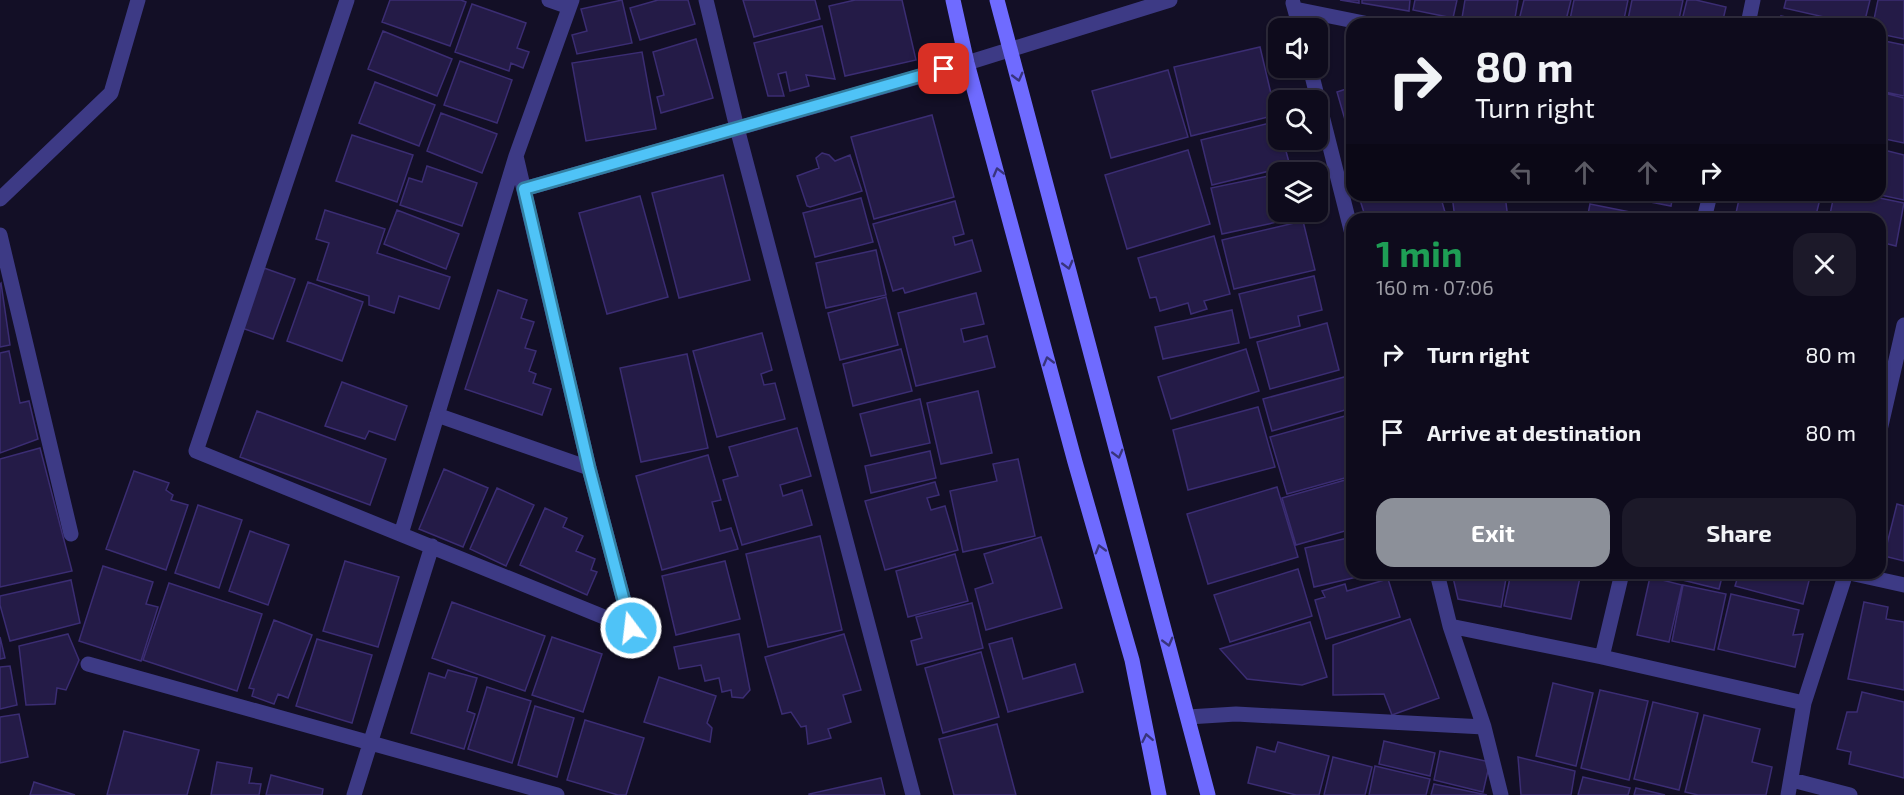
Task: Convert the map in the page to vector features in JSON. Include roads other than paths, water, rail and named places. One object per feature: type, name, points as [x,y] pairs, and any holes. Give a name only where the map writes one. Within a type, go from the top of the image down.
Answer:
[{"type":"main road","points":[[952,0],[1072,450],[1132,660],[1159,795]]},
{"type":"main road","points":[[997,0],[1208,795]]},
{"type":"street","points":[[0,199],[111,93],[138,0]]},
{"type":"street","points":[[347,0],[196,450],[631,628],[589,468],[516,156]]},
{"type":"street","points":[[401,534],[516,156],[570,4],[549,0]]},
{"type":"street","points":[[706,0],[737,128],[913,795]]},
{"type":"street","points":[[524,189],[967,63],[1170,0]]},
{"type":"street","points":[[1750,18],[1754,0]]},
{"type":"street","points":[[1293,4],[1346,18]]},
{"type":"street","points":[[1313,78],[1347,213]]},
{"type":"street","points":[[0,235],[71,534]]},
{"type":"street","points":[[1886,404],[1904,325]]},
{"type":"street","points":[[437,415],[589,468]]},
{"type":"street","points":[[354,795],[432,546]]},
{"type":"street","points":[[1438,579],[1450,626],[1484,727],[1500,795]]},
{"type":"street","points":[[1602,657],[1621,579]]},
{"type":"street","points":[[1846,579],[1804,703],[1790,788],[1850,795]]},
{"type":"street","points":[[1876,579],[1904,585]]},
{"type":"street","points":[[1450,626],[1602,657],[1804,703]]},
{"type":"street","points":[[88,664],[557,795]]},
{"type":"street","points":[[1188,717],[1236,714],[1484,727]]}]
